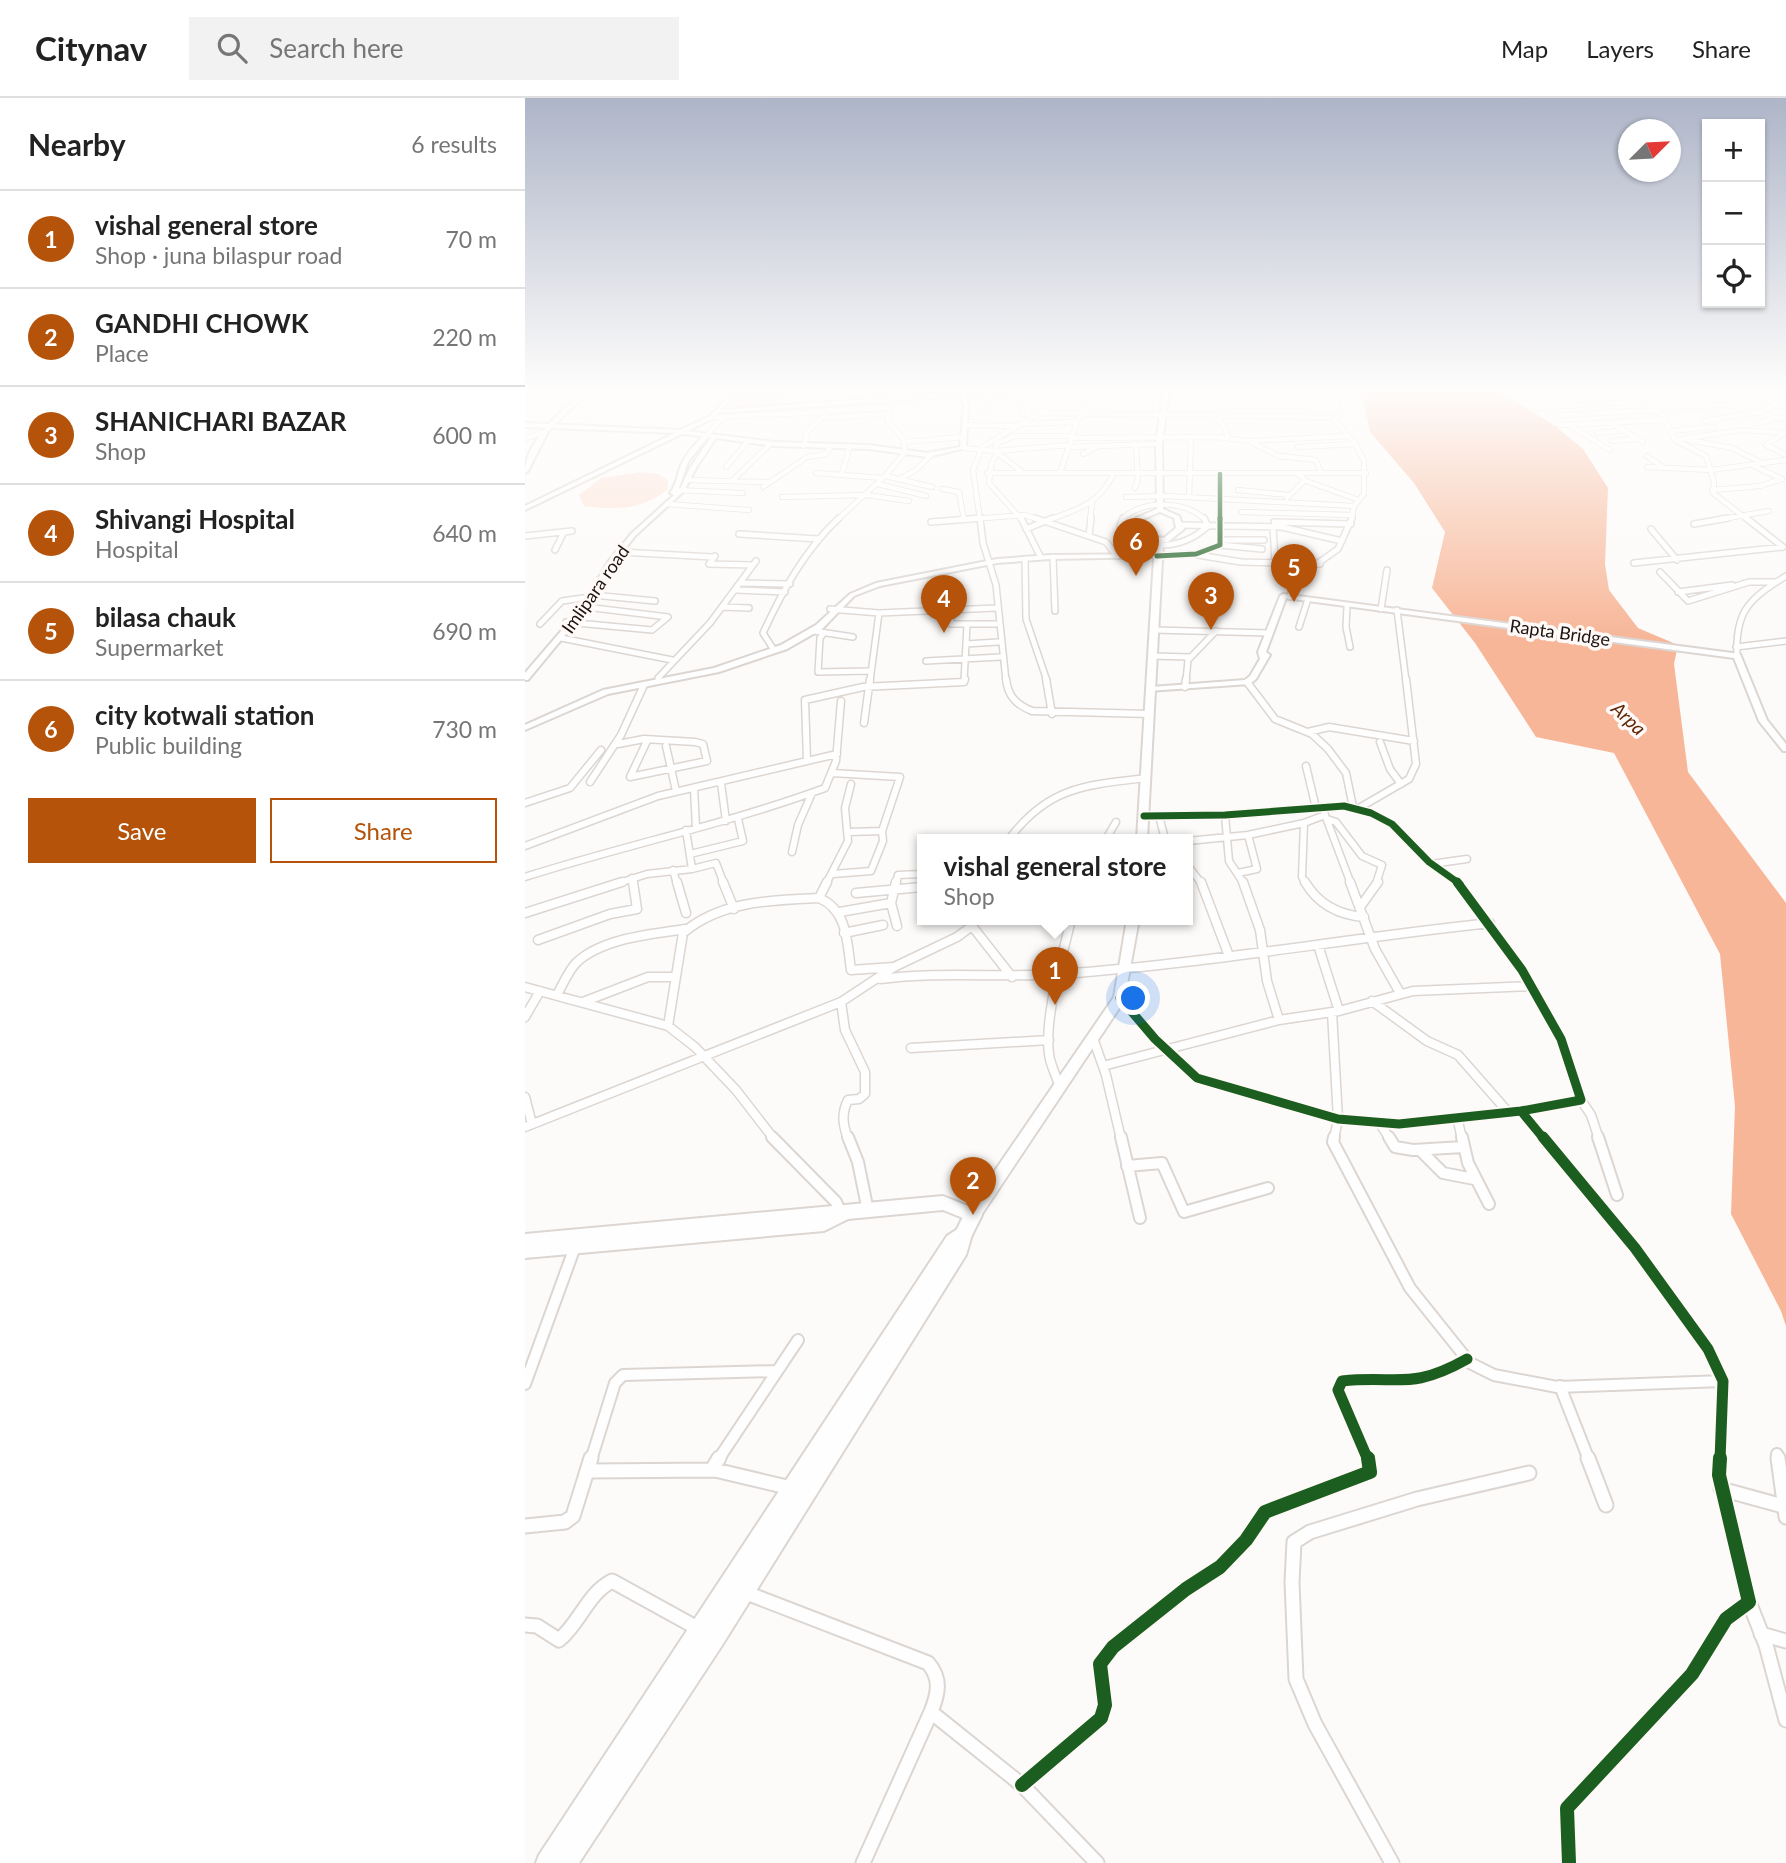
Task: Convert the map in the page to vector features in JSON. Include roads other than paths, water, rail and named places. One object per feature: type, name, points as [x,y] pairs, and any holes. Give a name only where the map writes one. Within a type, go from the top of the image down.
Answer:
[{"type":"main road","points":[[1159,473],[1160,508]]},
{"type":"main road","points":[[1160,508],[1173,514],[1181,525],[1175,535],[1159,543],[1145,537],[1136,523],[1142,516],[1160,508]]},
{"type":"main road","points":[[1142,834],[1159,543]]},
{"type":"main road","points":[[547,1863],[699,1629],[736,1587],[791,1488],[952,1241],[969,1223],[1120,998],[1132,925]]},
{"type":"main road","points":[[525,1251],[576,1243],[824,1224],[842,1215],[943,1203],[969,1223]]},
{"type":"main road","points":[[566,1863],[736,1587],[961,1250],[969,1223]]},
{"type":"main road","points":[[525,1241],[576,1243]]},
{"type":"street","points":[[525,507],[595,473]]},
{"type":"street","name":"Imlipara road","points":[[525,678],[561,638],[612,553],[679,490],[681,473]]},
{"type":"street","name":"Imlipara road","points":[[525,671],[586,607],[620,552],[639,528],[667,504],[691,473]]},
{"type":"street","points":[[732,481],[740,473]]},
{"type":"street","points":[[763,487],[782,473]]},
{"type":"street","points":[[846,473],[901,479],[932,487]]},
{"type":"street","points":[[772,647],[764,639],[763,633],[799,564],[818,539],[888,473]]},
{"type":"street","points":[[901,479],[910,473]]},
{"type":"street","points":[[973,473],[983,543],[991,560],[1008,693],[1022,708],[1052,713],[1150,714]]},
{"type":"street","points":[[987,473],[990,489],[1018,514],[1040,556]]},
{"type":"street","points":[[1026,529],[1092,503],[1105,491],[1114,473]]},
{"type":"street","points":[[1135,488],[1138,473]]},
{"type":"street","points":[[1189,497],[1190,473]]},
{"type":"street","points":[[1201,473],[1261,473]]},
{"type":"street","points":[[1297,473],[1305,480],[1359,500]]},
{"type":"street","points":[[1151,689],[1247,682],[1254,677],[1263,658],[1269,633],[1294,580],[1320,564],[1342,541],[1351,524],[1355,506],[1364,494],[1366,473]]},
{"type":"street","points":[[1711,473],[1712,490],[1785,547]]},
{"type":"street","points":[[1712,490],[1751,488],[1783,479],[1770,473]]},
{"type":"street","points":[[1220,474],[1221,542]]},
{"type":"street","points":[[688,480],[769,482]]},
{"type":"street","points":[[1265,524],[1269,513],[1305,480]]},
{"type":"street","points":[[878,484],[926,496]]},
{"type":"street","points":[[942,489],[959,492],[964,520]]},
{"type":"street","points":[[679,490],[743,493]]},
{"type":"street","points":[[1238,490],[1289,495]]},
{"type":"street","points":[[782,498],[867,495],[909,501]]},
{"type":"street","points":[[1126,497],[1189,497],[1355,506]]},
{"type":"street","points":[[1239,521],[1244,500]]},
{"type":"street","points":[[1089,536],[1092,503]]},
{"type":"street","points":[[667,504],[749,510]]},
{"type":"street","points":[[1160,508],[1187,509],[1202,516],[1208,526],[1188,541],[1159,543],[1127,537],[1120,526],[1123,517],[1128,513],[1160,508]]},
{"type":"street","points":[[1187,509],[1196,525]]},
{"type":"street","points":[[1694,524],[1769,511]]},
{"type":"street","points":[[1241,512],[1353,515]]},
{"type":"street","points":[[932,522],[1018,514],[1109,544],[1117,556]]},
{"type":"street","points":[[1181,525],[1208,526],[1239,521],[1342,541]]},
{"type":"street","points":[[1222,523],[1351,524]]},
{"type":"street","points":[[1188,541],[1196,525]]},
{"type":"street","points":[[1273,527],[1275,561]]},
{"type":"street","points":[[1651,529],[1677,560]]},
{"type":"street","points":[[525,536],[572,531]]},
{"type":"street","points":[[555,550],[564,532]]},
{"type":"street","points":[[739,534],[818,539]]},
{"type":"street","points":[[1196,554],[1221,542],[1264,540]]},
{"type":"street","points":[[1221,542],[1262,549]]},
{"type":"street","points":[[1634,564],[1785,547]]},
{"type":"street","points":[[620,552],[715,555],[709,564],[755,563],[723,607],[658,678]]},
{"type":"street","points":[[991,560],[1196,554],[1241,562],[1320,564]]},
{"type":"street","points":[[525,725],[606,692],[737,664],[784,648],[814,631],[847,595],[878,584],[991,560],[1051,557]]},
{"type":"street","points":[[1051,557],[1055,611]]},
{"type":"street","points":[[1025,559],[1026,619],[1049,688],[1052,713]]},
{"type":"street","points":[[1381,609],[1387,570]]},
{"type":"street","points":[[1660,572],[1690,601],[1739,586]]},
{"type":"street","points":[[1786,576],[1741,611],[1735,633],[1737,652],[1763,722],[1786,749]]},
{"type":"street","points":[[1678,592],[1776,582]]},
{"type":"street","points":[[742,583],[790,584]]},
{"type":"street","points":[[737,590],[785,593]]},
{"type":"street","points":[[593,595],[655,601]]},
{"type":"street","points":[[540,624],[560,602],[583,598]]},
{"type":"street","points":[[1263,658],[1268,654],[1286,598]]},
{"type":"street","name":"Rapta Bridge","points":[[1286,598],[1397,610],[1688,650],[1737,652]]},
{"type":"street","points":[[1299,627],[1305,601]]},
{"type":"street","points":[[1347,606],[1346,626],[1350,647]]},
{"type":"street","points":[[570,623],[652,631],[668,617],[586,607]]},
{"type":"street","points":[[723,607],[749,608]]},
{"type":"street","points":[[525,725],[601,689],[712,668],[772,647],[808,630],[832,610],[879,613],[996,608]]},
{"type":"street","points":[[951,610],[950,624],[996,624]]},
{"type":"street","points":[[1144,816],[1323,812],[1356,808],[1401,784],[1413,773],[1414,741],[1397,610]]},
{"type":"street","points":[[864,723],[879,613]]},
{"type":"street","points":[[807,761],[804,701],[820,694],[867,687],[964,682],[967,625]]},
{"type":"street","points":[[1153,630],[1269,633]]},
{"type":"street","points":[[814,631],[853,637]]},
{"type":"street","points":[[1185,687],[1185,665],[1216,631]]},
{"type":"street","points":[[823,634],[820,638],[818,672],[826,674],[870,671]]},
{"type":"street","points":[[561,638],[672,660]]},
{"type":"street","points":[[1737,652],[1786,641]]},
{"type":"street","points":[[966,644],[998,642]]},
{"type":"street","points":[[1152,656],[1190,657]]},
{"type":"street","points":[[926,661],[1000,657]]},
{"type":"street","points":[[820,694],[826,674]]},
{"type":"street","points":[[1247,682],[1275,719],[1308,732],[1328,749],[1346,773],[1356,808],[1403,831],[1431,864],[1454,877],[1490,923],[1531,986],[1560,1039],[1581,1100],[1591,1115],[1617,1195]]},
{"type":"street","points":[[590,782],[618,744],[634,715],[644,685]]},
{"type":"street","points":[[525,877],[738,819],[825,788],[837,754],[841,701]]},
{"type":"street","points":[[1308,732],[1329,727],[1414,741]]},
{"type":"street","points":[[618,744],[623,741],[647,741],[703,744],[707,761],[630,777],[647,741]]},
{"type":"street","points":[[1380,742],[1387,762],[1401,784]]},
{"type":"street","points":[[666,746],[676,791]]},
{"type":"street","points":[[525,803],[570,788],[601,750]]},
{"type":"street","points":[[525,846],[676,791],[721,783],[837,754]]},
{"type":"street","points":[[1306,766],[1380,960],[1400,993]]},
{"type":"street","points":[[832,773],[900,777],[882,831],[883,841],[871,870],[833,874]]},
{"type":"street","points":[[1013,834],[1032,811],[1061,793],[1091,782],[1146,778]]},
{"type":"street","points":[[721,783],[726,821]]},
{"type":"street","points":[[819,898],[844,854],[848,832],[845,808],[851,784]]},
{"type":"street","points":[[694,788],[697,828]]},
{"type":"street","points":[[792,852],[798,825],[812,793]]},
{"type":"street","points":[[1193,840],[1248,835],[1304,823],[1323,812]]},
{"type":"street","points":[[1323,812],[1336,822],[1362,856],[1382,864],[1379,880],[1365,905],[1360,907]]},
{"type":"street","points":[[1225,815],[1229,861],[1238,873],[1260,930],[1269,992],[1279,1020]]},
{"type":"street","points":[[1159,816],[1164,834]]},
{"type":"street","points":[[690,854],[743,841],[738,819]]},
{"type":"street","points":[[1110,834],[1116,822]]},
{"type":"street","points":[[1304,823],[1305,861],[1301,870],[1305,884],[1338,913],[1364,917]]},
{"type":"street","points":[[686,831],[692,869]]},
{"type":"street","points":[[848,832],[882,831]]},
{"type":"street","points":[[1238,873],[1257,869],[1248,835]]},
{"type":"street","points":[[1431,864],[1467,859]]},
{"type":"street","points":[[525,913],[632,878],[716,863],[734,909]]},
{"type":"street","points":[[673,870],[686,913]]},
{"type":"street","points":[[1193,871],[1201,879],[1229,956]]},
{"type":"street","points":[[897,926],[891,903],[898,875],[917,874]]},
{"type":"street","points":[[538,940],[610,914],[637,909],[632,878]]},
{"type":"street","points":[[856,893],[917,888]]},
{"type":"street","points":[[557,995],[573,966],[587,955],[613,946],[686,929],[734,909],[759,902],[819,898],[833,902],[840,912],[851,970],[894,967]]},
{"type":"street","points":[[840,912],[891,903]]},
{"type":"street","points":[[880,979],[933,973],[1011,977],[1058,975],[1490,923]]},
{"type":"street","points":[[844,933],[883,925]]},
{"type":"street","points":[[525,1097],[528,1125],[841,1002],[880,979],[894,967],[957,937],[970,925]]},
{"type":"street","points":[[973,925],[1011,977]]},
{"type":"street","points":[[1059,1086],[1049,1055],[1049,1040],[1058,975],[1070,925]]},
{"type":"street","points":[[668,1027],[679,946],[686,929]]},
{"type":"street","points":[[1318,945],[1336,1012],[1338,1119],[1333,1142],[1410,1288],[1467,1359],[1481,1371],[1560,1387],[1723,1381]]},
{"type":"street","points":[[583,1002],[649,977],[674,977]]},
{"type":"street","points":[[1103,1066],[1279,1020],[1336,1012],[1400,993],[1434,988],[1531,986]]},
{"type":"street","points":[[525,987],[668,1027],[703,1056],[736,1090],[768,1133],[836,1202],[842,1215]]},
{"type":"street","points":[[525,1017],[540,991]]},
{"type":"street","points":[[1120,998],[1166,1049],[1197,1078],[1338,1119],[1380,1124],[1521,1111],[1581,1100]]},
{"type":"street","points":[[1372,1001],[1427,1041],[1458,1055],[1508,1112]]},
{"type":"street","points":[[841,1002],[845,1030],[865,1072],[865,1094],[859,1099],[848,1100],[845,1105],[844,1132],[857,1161],[868,1212]]},
{"type":"street","points":[[1093,1038],[1103,1066],[1140,1218]]},
{"type":"street","points":[[911,1048],[1049,1040]]},
{"type":"street","points":[[1521,1111],[1635,1248],[1708,1349],[1723,1381],[1719,1475],[1721,1489],[1749,1602],[1786,1720]]},
{"type":"street","points":[[1457,1117],[1463,1147],[1474,1179],[1489,1204]]},
{"type":"street","points":[[1380,1124],[1391,1145],[1403,1149],[1463,1147]]},
{"type":"street","points":[[1420,1150],[1431,1166],[1447,1178],[1474,1179]]},
{"type":"street","points":[[1127,1166],[1163,1163],[1184,1212],[1268,1188]]},
{"type":"street","points":[[525,1384],[576,1243]]},
{"type":"street","points":[[713,1468],[797,1340]]},
{"type":"street","points":[[1021,1784],[1101,1718],[1105,1705],[1100,1664],[1113,1647],[1186,1589],[1220,1567],[1246,1541],[1265,1512],[1370,1472],[1368,1456],[1338,1390],[1342,1381],[1358,1378],[1413,1381],[1438,1374],[1467,1359]]},
{"type":"street","points":[[525,1526],[570,1520],[589,1471],[615,1382],[623,1375],[777,1371]]},
{"type":"street","points":[[1560,1387],[1606,1505]]},
{"type":"street","points":[[1721,1489],[1785,1511],[1777,1454]]},
{"type":"street","points":[[589,1471],[713,1468],[756,1475],[791,1488]]},
{"type":"street","points":[[1392,1863],[1315,1724],[1296,1679],[1292,1582],[1294,1542],[1310,1532],[1417,1499],[1529,1473]]},
{"type":"street","points":[[525,1625],[537,1626],[559,1640],[568,1633],[603,1586],[612,1581],[699,1629]]},
{"type":"street","points":[[736,1587],[928,1663],[938,1675],[939,1685],[931,1712],[863,1863]]},
{"type":"street","points":[[1569,1863],[1567,1808],[1692,1674],[1726,1619],[1749,1602]]},
{"type":"street","points":[[1761,1634],[1786,1641]]},
{"type":"street","points":[[931,1712],[1021,1784],[1097,1863]]},
{"type":"water","name":"Arpa","points":[[1406,473],[1599,473],[1608,488],[1605,564],[1609,590],[1638,628],[1678,645],[1674,664],[1688,772],[1786,903],[1786,1326],[1781,1311],[1731,1214],[1735,1106],[1720,954],[1614,753],[1536,737],[1475,643],[1432,588],[1445,532]]},
{"type":"place","name":"city kotwali station","points":[[1136,576]]},
{"type":"place","name":"bilasa chauk","points":[[1294,602]]},
{"type":"place","name":"SHANICHARI BAZAR","points":[[1211,630]]},
{"type":"place","name":"Shivangi Hospital","points":[[944,633]]},
{"type":"place","name":"vishal general store","points":[[1055,1005]]},
{"type":"place","name":"GANDHI CHOWK","points":[[973,1215]]}]
